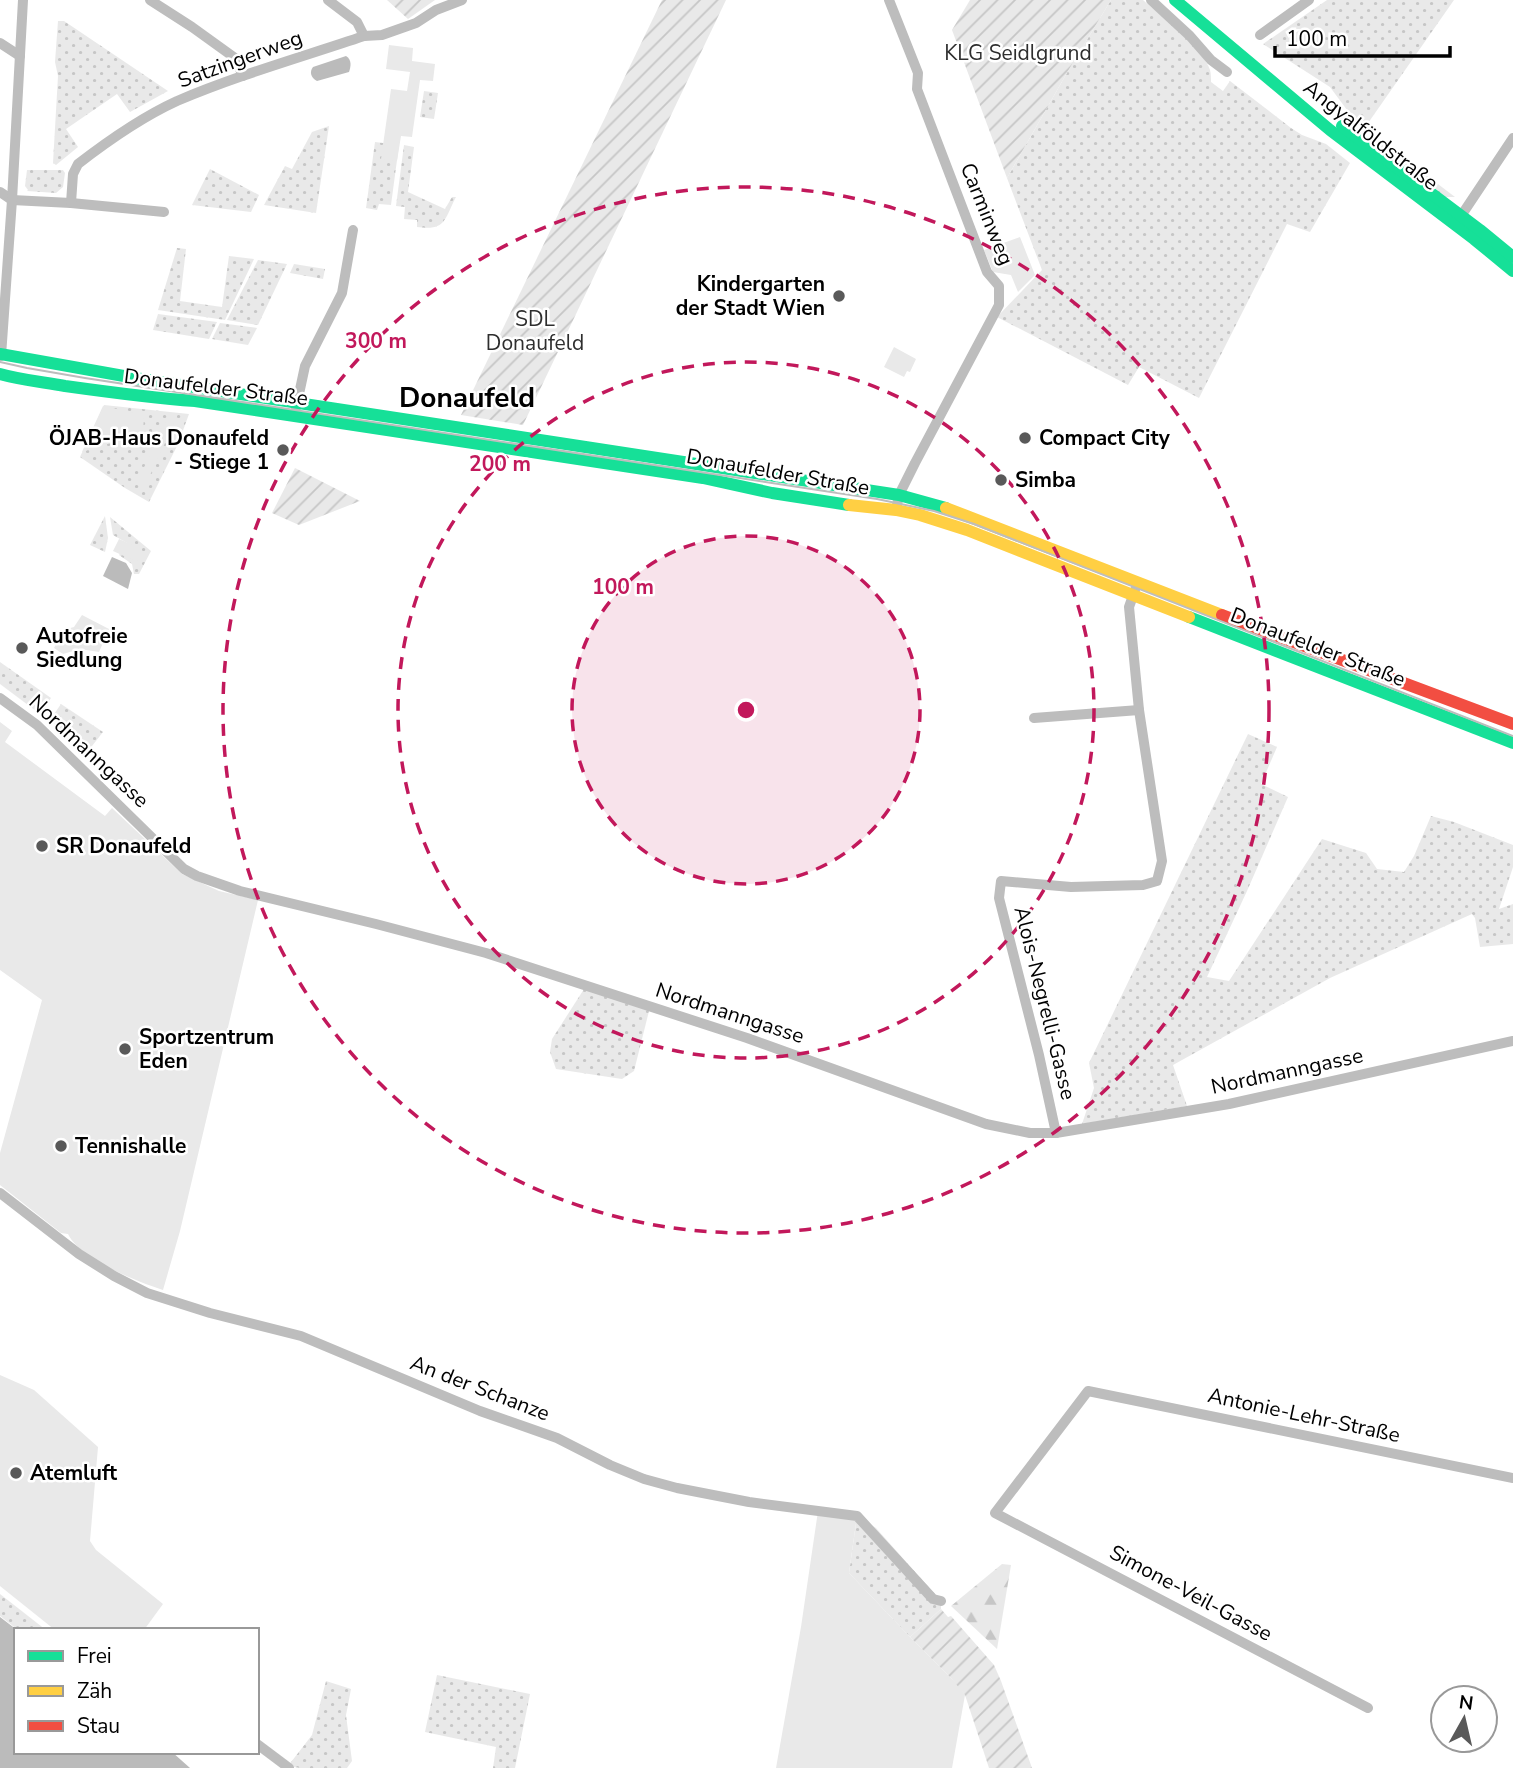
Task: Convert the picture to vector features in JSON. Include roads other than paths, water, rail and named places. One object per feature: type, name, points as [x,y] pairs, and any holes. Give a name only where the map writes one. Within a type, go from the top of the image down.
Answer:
[{"type":"main road","name":"Angyalföldstraße","points":[[1175,0],[1330,130],[1513,257]]},
{"type":"main road","name":"Angyalföldstraße","points":[[1185,0],[1458,220],[1513,271]]},
{"type":"main road","name":"Donaufelder Straße","points":[[1,357],[703,478],[772,493],[920,515],[1513,724]]},
{"type":"main road","name":"Donaufelder Straße","points":[[0,374],[141,397],[296,409],[899,495],[936,504],[1135,589],[1513,743]]},
{"type":"street","points":[[1,357],[23,0]]},
{"type":"street","points":[[150,0],[235,58],[243,76]]},
{"type":"street","points":[[328,0],[358,22],[364,36]]},
{"type":"street","name":"Satzingerweg","points":[[71,203],[75,169],[90,155],[155,113],[243,76],[364,36],[382,35],[416,23],[436,10],[462,0]]},
{"type":"street","name":"Carminweg","points":[[889,0],[918,73],[917,89],[987,272],[999,286],[999,304],[915,463],[899,495],[896,510]]},
{"type":"street","points":[[1151,0],[1191,36],[1211,60],[1227,72]]},
{"type":"street","points":[[1260,35],[1309,0]]},
{"type":"street","points":[[0,43],[20,56]]},
{"type":"street","points":[[1458,220],[1513,138]]},
{"type":"street","points":[[0,192],[12,200],[164,212]]},
{"type":"street","points":[[296,409],[305,366],[342,293],[353,230]]},
{"type":"street","points":[[1034,718],[1139,710],[1129,607],[1135,589]]},
{"type":"street","name":"Nordmanngasse","points":[[0,698],[37,725],[184,869],[197,876],[240,891],[486,953],[747,1038],[986,1124],[1030,1133],[1056,1133],[1229,1104],[1513,1041]]},
{"type":"street","name":"Alois-Negrelli-Gasse","points":[[1056,1133],[999,898],[1001,881],[1071,887],[1143,885],[1157,881],[1162,861],[1139,710]]},
{"type":"street","name":"An der Schanze","points":[[0,1193],[79,1254],[147,1293],[210,1313],[302,1336],[480,1411],[557,1438],[645,1479],[749,1502],[857,1516],[933,1599],[941,1601]]},
{"type":"street","name":"Antonie-Lehr-Straße","points":[[995,1513],[1088,1391],[1513,1478]]},
{"type":"street","name":"Simone-Veil-Gasse","points":[[995,1513],[1368,1709]]},
{"type":"street","points":[[259,1746],[289,1768]]},
{"type":"tram line","points":[[0,362],[85,378],[877,499],[934,511],[974,524],[1513,736]]},
{"type":"place","name":"Kindergarten der Stadt Wien","points":[[839,296]]},
{"type":"place","name":"Compact City","points":[[1025,438]]},
{"type":"place","name":"ÖJAB-Haus Donaufeld - Stiege 1","points":[[283,450]]},
{"type":"place","name":"Simba","points":[[1001,480]]},
{"type":"place","name":"Autofreie Siedlung","points":[[22,648]]},
{"type":"place","name":"SR Donaufeld","points":[[42,846]]},
{"type":"place","name":"Sportzentrum Eden","points":[[125,1049]]},
{"type":"place","name":"Tennishalle","points":[[61,1146]]},
{"type":"place","name":"Atemluft","points":[[16,1473]]},
{"type":"district","name":"Donaufeld","points":[[467,397]]},
{"type":"park label","name":"KLG Seidlgrund","points":[[1018,53]]},
{"type":"park label","name":"SDL Donaufeld","points":[[535,331]]}]
